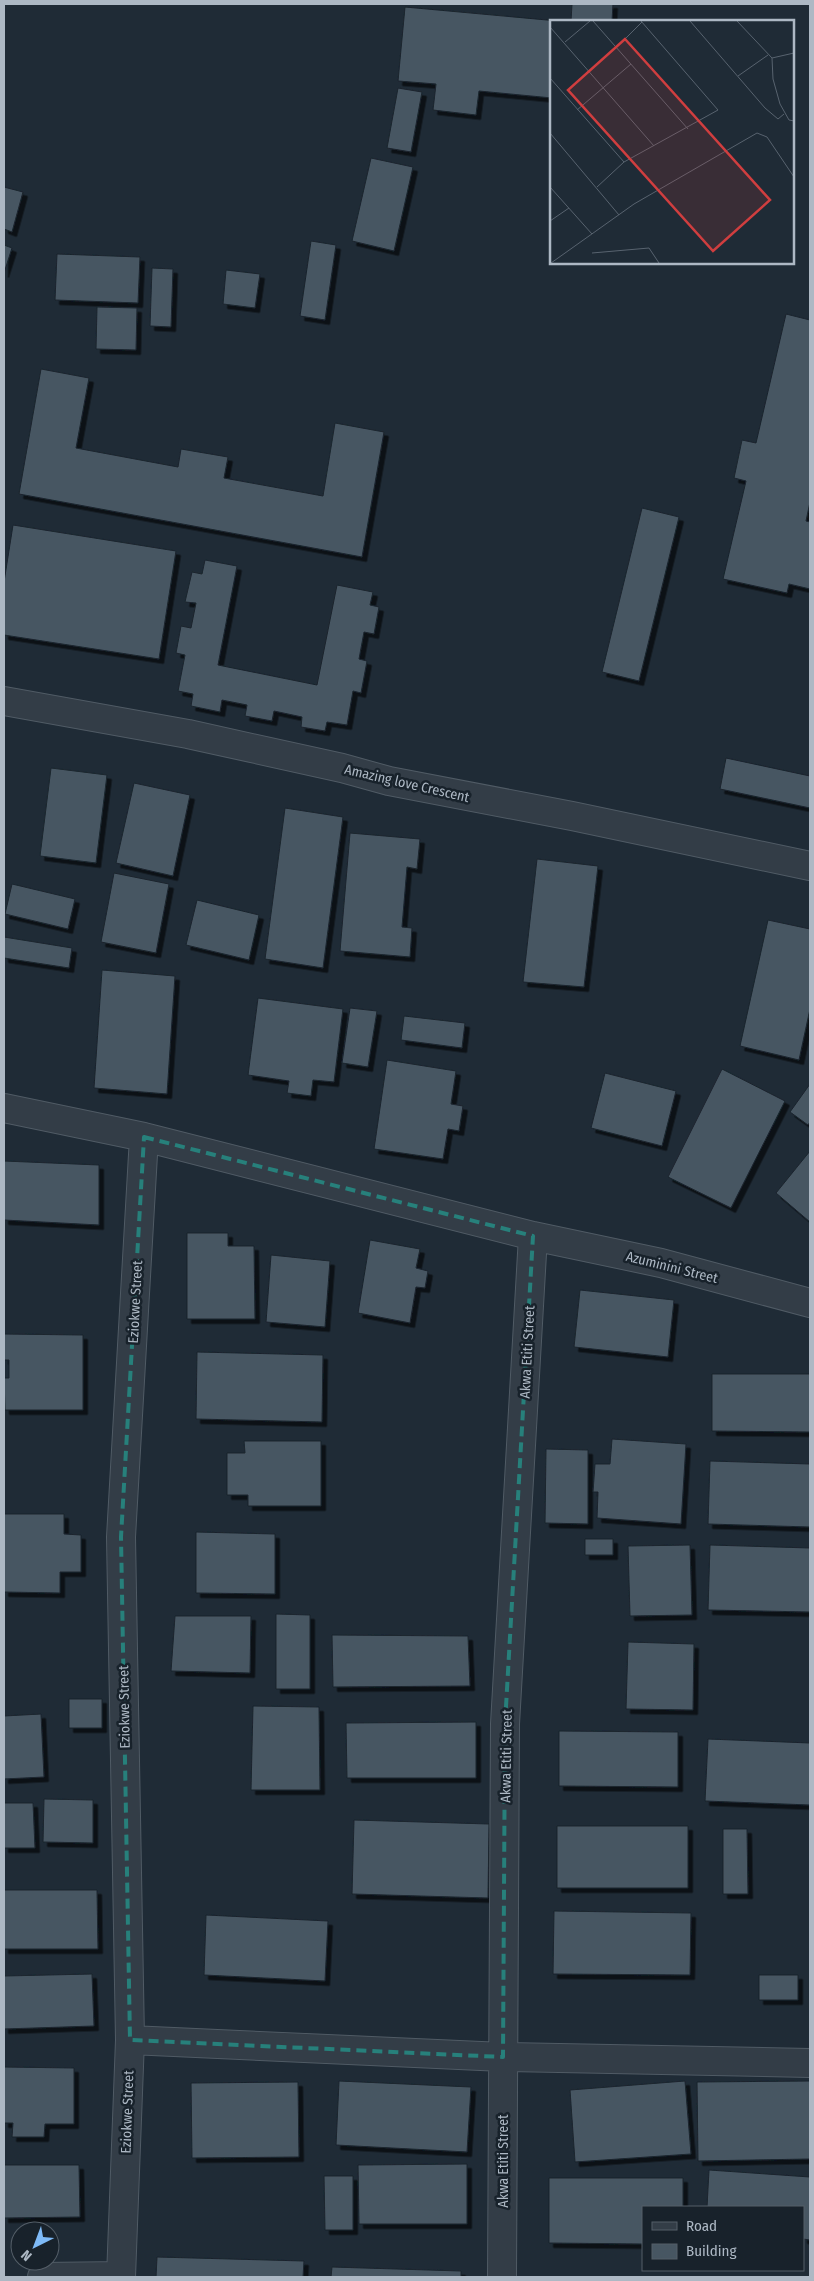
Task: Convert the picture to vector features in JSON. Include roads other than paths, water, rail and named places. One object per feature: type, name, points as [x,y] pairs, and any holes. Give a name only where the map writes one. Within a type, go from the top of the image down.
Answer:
[{"type":"street","name":"Amazing love Crescent","points":[[4,701],[188,734],[342,768],[389,781],[572,816],[810,866]]},
{"type":"street","name":"Azuminini Street","points":[[4,1108],[144,1137],[533,1236],[661,1263],[810,1303]]},
{"type":"street","name":"Eziokwe Street","points":[[120,2277],[130,2040],[121,1537],[144,1137]]},
{"type":"street","name":"Akwa Etiti Street","points":[[502,2277],[505,1724],[533,1236]]},
{"type":"street","points":[[130,2040],[503,2057],[810,2063]]},
{"type":"street","points":[[42,2277],[120,2277]]}]
